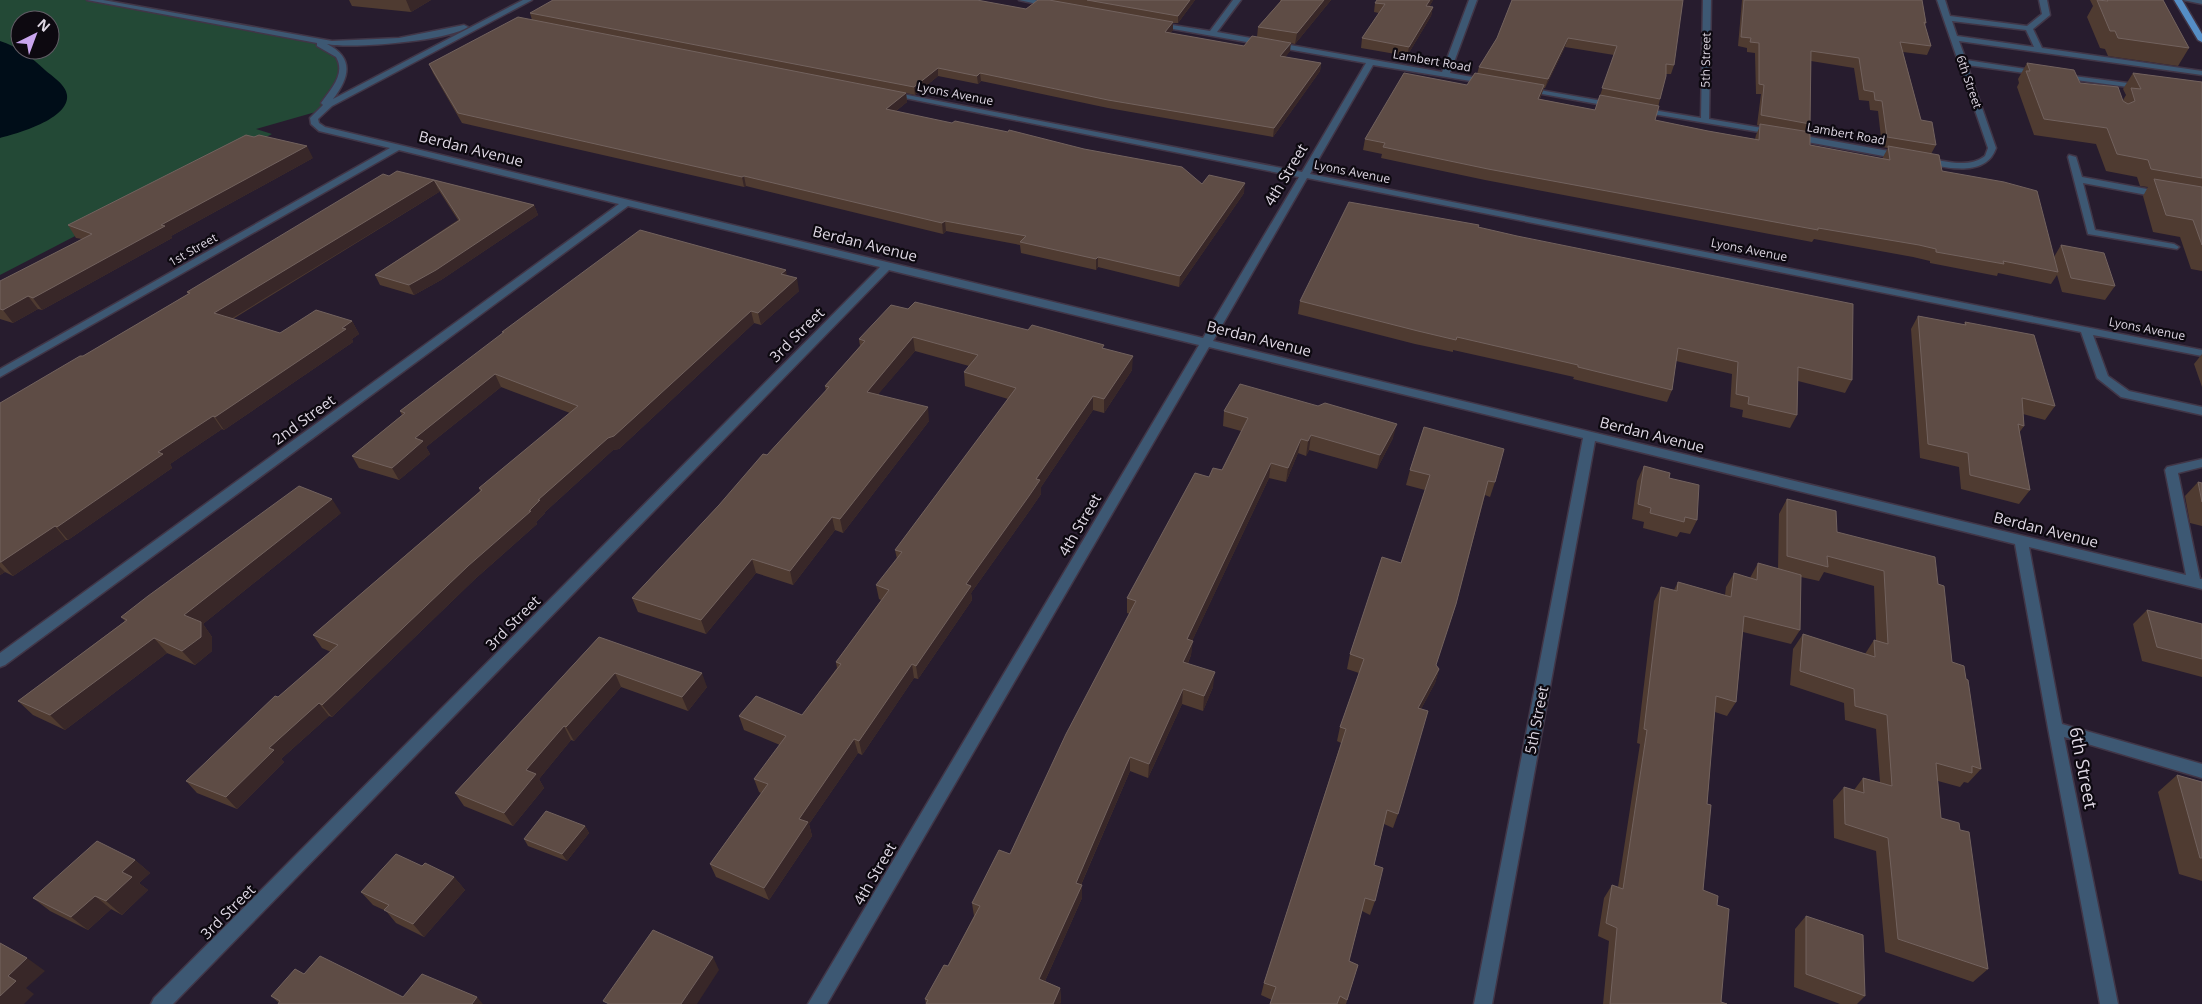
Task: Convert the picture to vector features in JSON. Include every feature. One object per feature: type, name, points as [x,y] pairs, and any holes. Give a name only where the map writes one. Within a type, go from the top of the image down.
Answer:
[{"type":"main road","points":[[2178,0],[2198,28],[2202,40]]},
{"type":"street","points":[[90,0],[308,40],[358,43],[410,39],[457,30],[497,16],[513,19]]},
{"type":"street","points":[[316,115],[528,0]]},
{"type":"street","points":[[1023,0],[1061,7]]},
{"type":"street","points":[[1212,34],[1237,0]]},
{"type":"street","points":[[1445,75],[1473,0]]},
{"type":"street","name":"5th Street","points":[[1705,121],[1707,0]]},
{"type":"street","name":"6th Street","points":[[1919,159],[1948,164],[1969,165],[1985,163],[1991,156],[1992,148],[1941,0]]},
{"type":"street","points":[[1947,18],[2028,28],[2046,16],[2043,0]]},
{"type":"street","points":[[2187,0],[2202,2]]},
{"type":"street","name":"Lambert Road","points":[[1146,22],[1493,83]]},
{"type":"street","points":[[2028,28],[2038,50]]},
{"type":"street","points":[[1954,38],[2202,73]]},
{"type":"street","points":[[308,40],[336,52],[344,60],[344,71],[340,83],[316,115]]},
{"type":"street","name":"4th Street","points":[[817,1004],[1372,62]]},
{"type":"street","points":[[1962,62],[2154,89]]},
{"type":"street","points":[[2107,82],[2110,91]]},
{"type":"street","name":"Lambert Road","points":[[1512,87],[1909,157]]},
{"type":"street","name":"Lyons Avenue","points":[[882,92],[2202,353]]},
{"type":"street","name":"Berdan Avenue","points":[[316,115],[315,124],[322,129],[2198,583]]},
{"type":"street","name":"1st Street","points":[[0,374],[398,147]]},
{"type":"street","points":[[2072,157],[2090,232],[2174,247]]},
{"type":"street","points":[[2078,179],[2173,197]]},
{"type":"street","name":"2nd Street","points":[[0,661],[627,202]]},
{"type":"street","name":"3rd Street","points":[[160,1004],[888,265]]},
{"type":"street","points":[[2086,330],[2103,378],[2125,394],[2202,411]]},
{"type":"street","name":"5th Street","points":[[1484,1004],[1590,435]]},
{"type":"street","points":[[2198,583],[2171,470],[2202,463]]},
{"type":"street","name":"6th Street","points":[[2021,539],[2055,728],[2109,1004]]},
{"type":"street","points":[[2055,728],[2202,772]]},
{"type":"green space","points":[[0,0],[113,0],[108,3],[308,40],[323,45],[343,60],[340,83],[319,111],[256,129],[272,134],[0,275]]},
{"type":"shaded area","points":[[0,41],[10,45],[10,60],[34,60],[61,84],[67,95],[66,104],[51,118],[29,129],[0,138]]},
{"type":"building","points":[[553,0],[977,0],[1026,9],[1038,0],[1049,0],[1173,22],[1165,32],[1244,46],[1252,36],[1291,43],[1280,56],[1321,63],[1274,128],[1108,100],[980,73],[977,76],[938,68],[914,87],[530,13]]},
{"type":"building","points":[[1087,0],[1190,0],[1178,16]]},
{"type":"building","points":[[1282,0],[1324,0],[1297,33],[1258,27]]},
{"type":"building","points":[[1377,0],[1430,0],[1426,6],[1433,7],[1409,47],[1362,38],[1385,4],[1375,3]]},
{"type":"building","points":[[1512,0],[1683,0],[1674,65],[1666,64],[1666,76],[1660,99],[1602,88],[1617,46],[1568,38],[1548,79],[1479,67],[1497,38]]},
{"type":"building","points":[[1744,0],[1922,0],[1926,23],[1924,22],[1931,46],[1900,42],[1921,120],[1932,122],[1936,145],[1887,137],[1882,101],[1875,100],[1874,92],[1864,90],[1859,58],[1811,51],[1810,124],[1761,115],[1764,85],[1759,84],[1759,43],[1750,42],[1751,38],[1741,37]]},
{"type":"building","points":[[2097,0],[2163,0],[2189,48],[2118,38],[2115,31],[2110,31]]},
{"type":"building","points":[[518,17],[906,93],[886,109],[952,123],[955,121],[1008,132],[1009,130],[1084,149],[1182,167],[1202,184],[1209,175],[1245,183],[1180,276],[1098,257],[1096,259],[1020,242],[1026,236],[945,221],[942,223],[744,176],[458,113],[429,64]]},
{"type":"building","points":[[2027,63],[2074,70],[2080,83],[2118,87],[2123,101],[2128,104],[2135,101],[2131,88],[2141,89],[2133,73],[2202,82],[2202,178],[2151,169],[2148,160],[2117,154],[2107,128],[2044,119],[2026,71],[2030,71]]},
{"type":"building","points":[[1404,73],[1467,85],[1475,73],[1544,85],[1538,99],[1595,110],[1600,95],[1659,106],[1655,120],[1759,140],[1760,124],[1810,132],[1810,145],[1890,160],[1888,146],[1939,155],[1942,171],[2004,182],[2037,191],[2058,272],[2003,261],[2004,264],[1936,252],[1936,249],[1919,245],[1818,228],[1818,230],[1488,169],[1383,147],[1385,143],[1365,139]]},
{"type":"building","points":[[246,135],[254,137],[259,135],[307,146],[161,225],[165,226],[33,298],[28,296],[3,310],[0,309],[0,281],[92,234],[68,225]]},
{"type":"building","points":[[397,171],[434,180],[214,313],[280,333],[316,310],[352,321],[342,328],[346,329],[215,417],[213,416],[158,452],[163,454],[57,527],[55,526],[0,562],[0,403],[190,293],[187,292],[383,174],[389,176]]},
{"type":"building","points":[[2154,179],[2202,187],[2202,245],[2193,220],[2166,215]]},
{"type":"building","points":[[434,180],[534,205],[436,270],[409,285],[375,275],[460,220]]},
{"type":"building","points":[[1349,202],[1479,225],[1478,227],[1517,236],[1853,304],[1852,380],[1798,367],[1797,415],[1748,404],[1749,397],[1736,394],[1738,362],[1678,348],[1672,390],[1578,367],[1578,365],[1457,337],[1456,340],[1300,301]]},
{"type":"building","points":[[640,230],[786,270],[781,274],[797,278],[758,313],[751,311],[614,436],[608,438],[538,500],[540,500],[529,511],[531,511],[468,566],[322,705],[319,703],[269,748],[274,750],[226,797],[186,781],[275,696],[278,697],[338,645],[313,635],[482,490],[479,488],[578,406],[495,374],[415,438],[423,441],[392,468],[352,456],[405,413],[400,411],[504,332],[502,332]]},
{"type":"building","points":[[2061,245],[2104,253],[2115,286],[2071,278]]},
{"type":"building","points":[[915,302],[1028,330],[1032,325],[1104,345],[1102,348],[1133,356],[1104,399],[1093,396],[1036,479],[1040,480],[966,584],[971,586],[916,666],[912,664],[859,741],[854,739],[799,819],[808,822],[764,888],[710,864],[768,784],[754,779],[786,736],[739,716],[756,696],[802,715],[841,664],[836,662],[889,590],[876,585],[902,552],[895,550],[1016,388],[964,372],[978,355],[913,337],[867,392],[928,407],[840,519],[832,517],[790,571],[752,559],[701,620],[632,598],[719,505],[763,454],[767,455],[829,387],[825,386],[865,341],[859,339],[891,305],[908,309]]},
{"type":"building","points":[[1918,316],[1966,325],[1965,322],[2034,335],[2055,406],[2022,398],[2024,426],[2018,424],[2030,490],[1970,475],[1968,453],[1928,444]]},
{"type":"building","points":[[1240,384],[1318,406],[1325,403],[1397,424],[1380,455],[1311,435],[1308,441],[1301,439],[1288,468],[1271,463],[1187,639],[1193,641],[1183,662],[1215,672],[1204,696],[1183,689],[1149,764],[1130,757],[1076,883],[1082,885],[1039,979],[1060,988],[1053,1004],[926,1004],[928,1000],[925,999],[944,965],[948,966],[980,906],[972,903],[999,850],[1010,854],[1066,734],[1136,601],[1127,598],[1195,473],[1209,477],[1213,468],[1222,470],[1248,418],[1224,411]]},
{"type":"building","points":[[1424,427],[1504,449],[1495,482],[1488,481],[1456,604],[1436,665],[1439,669],[1418,708],[1428,711],[1398,814],[1387,810],[1374,865],[1383,868],[1375,901],[1365,898],[1349,961],[1358,965],[1347,1000],[1340,996],[1337,1004],[1270,1004],[1276,987],[1264,983],[1346,729],[1340,727],[1364,659],[1350,654],[1382,557],[1401,563],[1430,475],[1410,470]]},
{"type":"building","points":[[1644,466],[1670,473],[1669,478],[1699,485],[1697,520],[1685,517],[1684,522],[1650,513],[1651,508],[1638,504]]},
{"type":"building","points":[[2198,482],[2202,483],[2202,502]]},
{"type":"building","points":[[299,486],[332,499],[184,615],[201,622],[201,637],[182,651],[154,638],[50,715],[18,701],[127,620],[121,617],[148,596]]},
{"type":"building","points":[[1787,499],[1836,511],[1837,532],[1935,557],[1938,584],[1944,586],[1952,662],[1964,666],[1966,679],[1968,680],[1981,769],[1972,766],[1972,773],[1936,763],[1941,818],[1959,823],[1960,830],[1969,832],[1988,969],[1898,939],[1888,838],[1845,824],[1844,787],[1864,793],[1863,778],[1892,786],[1887,715],[1855,706],[1854,689],[1800,671],[1803,634],[1875,657],[1874,640],[1888,644],[1884,571],[1827,556],[1828,567],[1787,556]]},
{"type":"building","points":[[1758,563],[1801,575],[1800,630],[1744,616],[1736,702],[1716,696],[1707,804],[1711,805],[1703,890],[1718,896],[1717,905],[1729,909],[1721,1002],[1727,1004],[1610,1004],[1617,928],[1606,923],[1612,885],[1623,889],[1647,730],[1644,729],[1661,587],[1677,591],[1678,582],[1731,597],[1734,573],[1757,580]]},
{"type":"building","points":[[2147,610],[2202,624],[2202,659],[2157,647]]},
{"type":"building","points":[[599,637],[702,673],[682,697],[615,673],[566,727],[564,726],[526,770],[536,774],[504,813],[455,793]]},
{"type":"building","points":[[2177,775],[2202,782],[2202,858],[2200,858]]},
{"type":"building","points":[[546,811],[585,826],[562,854],[524,839]]},
{"type":"building","points":[[97,841],[135,860],[122,872],[132,877],[106,901],[95,896],[71,917],[33,898]]},
{"type":"building","points":[[396,854],[422,866],[425,863],[454,877],[413,924],[384,910],[389,905],[361,892]]},
{"type":"building","points":[[1806,916],[1863,935],[1865,996],[1806,974]]},
{"type":"building","points":[[653,930],[713,957],[681,1004],[609,1004],[603,1001]]},
{"type":"building","points":[[0,943],[27,958],[8,976],[16,981],[0,996]]},
{"type":"building","points":[[320,956],[403,997],[422,974],[477,997],[472,1004],[278,1004],[280,1001],[271,996],[295,969],[304,974]]}]
